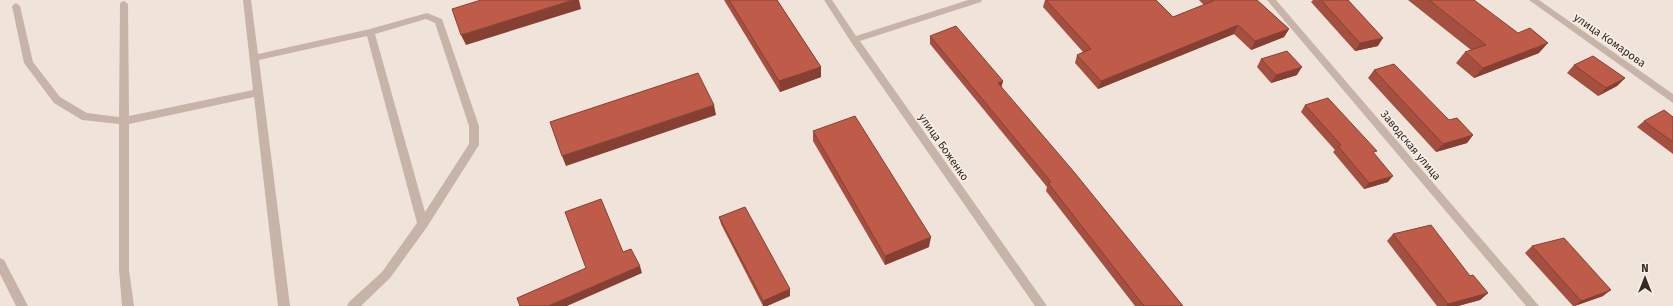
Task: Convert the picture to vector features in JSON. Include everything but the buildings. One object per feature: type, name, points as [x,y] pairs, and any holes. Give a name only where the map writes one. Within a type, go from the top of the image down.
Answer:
[{"type":"street","points":[[247,0],[284,306]]},
{"type":"street","name":"улица Боженко","points":[[828,0],[854,40],[1041,306]]},
{"type":"street","points":[[854,40],[978,0]]},
{"type":"street","name":"Заводская улица","points":[[1271,0],[1533,306]]},
{"type":"street","name":"улица Комарова","points":[[1533,0],[1673,99]]},
{"type":"street","points":[[124,4],[124,270],[128,306]]},
{"type":"street","points":[[16,6],[29,63],[57,100],[85,117],[124,121],[259,92]]},
{"type":"street","points":[[254,58],[370,32],[427,16],[439,21],[474,126],[474,144],[423,224],[386,275],[353,306]]},
{"type":"street","points":[[370,32],[423,224]]},
{"type":"street","points":[[0,263],[22,306]]}]
